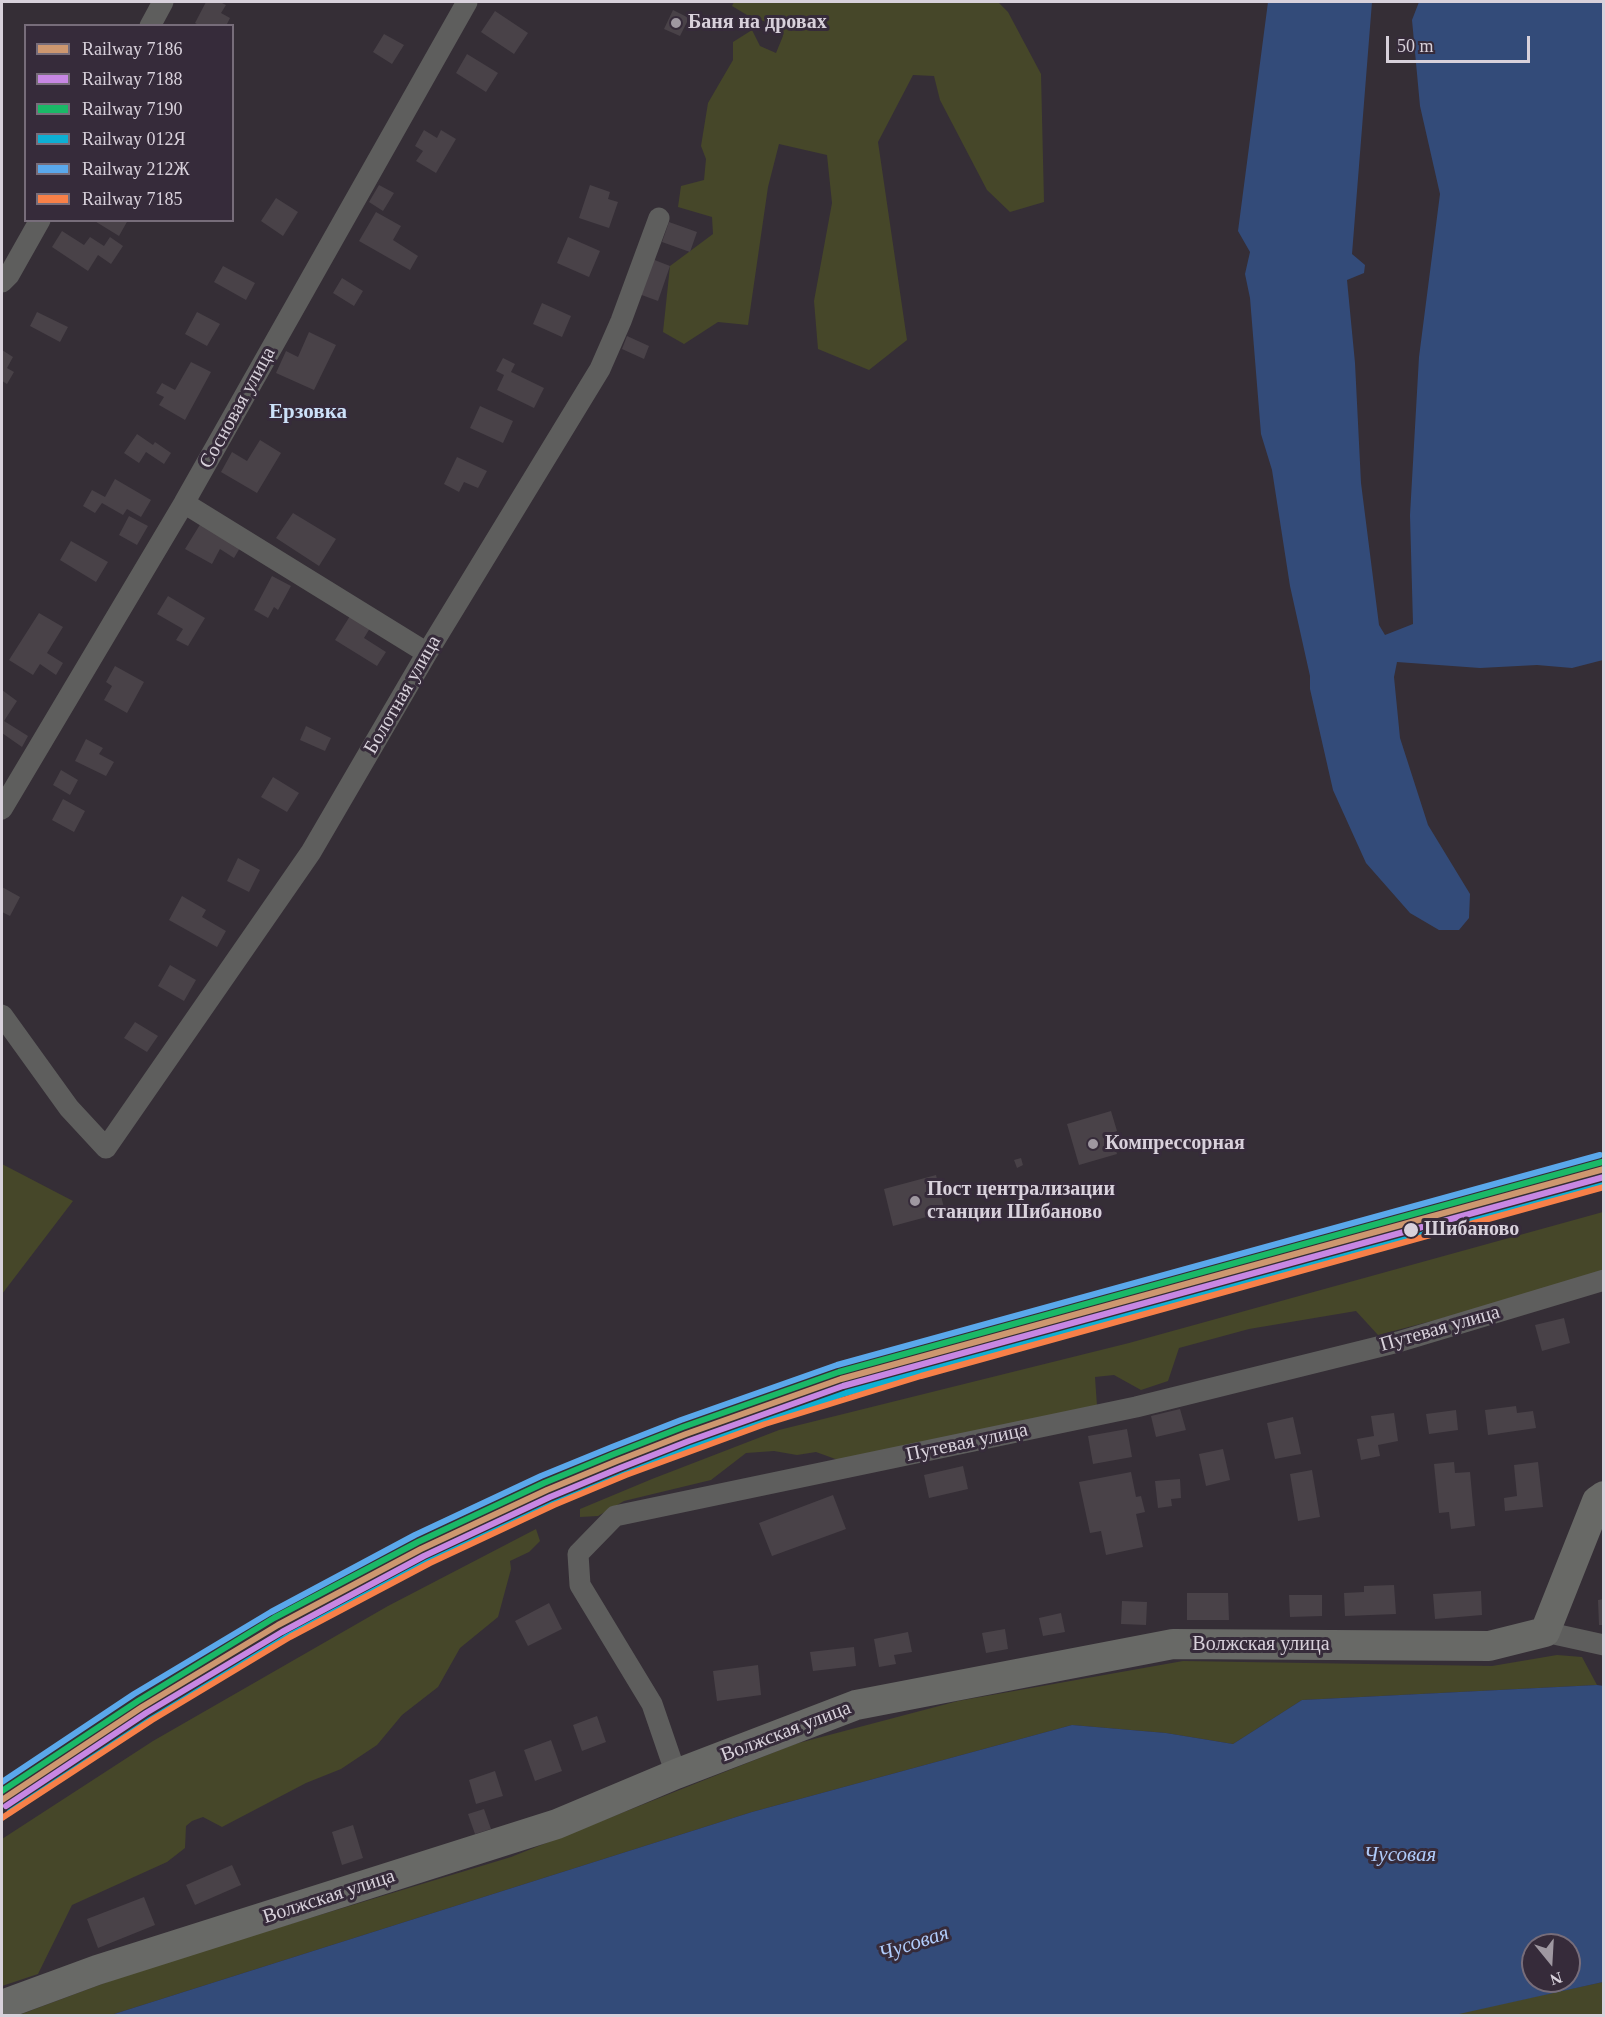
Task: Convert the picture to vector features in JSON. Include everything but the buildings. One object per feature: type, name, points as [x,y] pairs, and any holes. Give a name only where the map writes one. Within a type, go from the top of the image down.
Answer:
[{"type":"street","points":[[151,24],[163,2]]},
{"type":"street","name":"Сосновая улица","points":[[2,809],[184,503],[467,2]]},
{"type":"street","name":"Болотная улица","points":[[2,1015],[69,1108],[106,1148],[311,852],[427,653],[600,369],[621,321],[658,218]]},
{"type":"street","points":[[2,282],[39,222]]},
{"type":"street","points":[[184,503],[427,653]]},
{"type":"street","name":"Путевая улица","points":[[676,1774],[652,1704],[580,1585],[578,1554],[615,1516],[1136,1407],[1398,1342],[1604,1280]]},
{"type":"street","points":[[1545,1632],[1597,1501],[1604,1496]]},
{"type":"street","name":"Волжская улица","points":[[2,2005],[98,1970],[557,1824],[676,1774],[856,1705],[1173,1644],[1489,1646],[1545,1632],[1604,1645]]},
{"type":"green space","points":[[734,2],[998,2],[1008,12],[1041,74],[1044,202],[1010,212],[987,190],[940,100],[934,76],[913,75],[878,142],[907,340],[869,370],[818,349],[814,301],[832,203],[827,155],[779,144],[768,187],[748,325],[718,322],[684,344],[663,332],[670,266],[713,234],[712,217],[678,207],[681,186],[704,180],[706,159],[701,146],[708,103],[733,60],[733,42],[752,30],[760,46],[776,53],[783,36],[777,26],[747,15],[732,6]]},
{"type":"green space","points":[[2,1164],[73,1201],[2,1294]]},
{"type":"green space","points":[[1603,1212],[1603,1274],[1547,1291],[1378,1335],[1356,1311],[1249,1329],[1179,1348],[1168,1381],[1141,1390],[1114,1375],[1095,1377],[1097,1406],[841,1461],[816,1452],[797,1455],[774,1451],[746,1453],[711,1480],[624,1501],[598,1516],[580,1517],[580,1509],[779,1430],[1129,1343]]},
{"type":"green space","points":[[536,1529],[540,1541],[529,1552],[510,1561],[511,1569],[498,1617],[460,1648],[438,1687],[402,1715],[377,1745],[341,1769],[306,1783],[222,1827],[203,1817],[192,1821],[186,1826],[185,1848],[167,1862],[72,1905],[38,1974],[2,1986],[2,1839],[153,1741],[388,1606]]},
{"type":"green space","points":[[1557,1655],[1582,1657],[1597,1685],[1302,1700],[1233,1744],[1166,1733],[1072,1725],[752,1812],[111,2015],[16,2016],[145,1968],[511,1857],[795,1744],[958,1701],[1183,1661],[1492,1666]]},
{"type":"green space","points":[[1603,1982],[1603,2015],[1450,2015],[1552,1993],[1581,1993],[1581,1987]]},
{"type":"water","points":[[1268,2],[1372,2],[1352,254],[1365,265],[1364,273],[1347,280],[1355,363],[1361,483],[1379,625],[1385,635],[1413,624],[1410,515],[1419,357],[1440,194],[1420,106],[1412,20],[1419,2],[1603,2],[1603,660],[1572,668],[1537,665],[1480,668],[1397,662],[1394,677],[1400,738],[1428,825],[1470,894],[1469,918],[1459,930],[1439,930],[1410,913],[1366,863],[1333,790],[1310,689],[1310,676],[1290,586],[1272,470],[1261,434],[1250,298],[1245,274],[1250,252],[1238,231]]},
{"type":"water","name":"Чусовая","points":[[1604,1686],[1603,1982],[1581,1987],[1581,1933],[1521,1933],[1521,1993],[1554,1993],[1450,2016],[111,2015],[752,1812],[1072,1725],[1166,1733],[1233,1744],[1302,1700]]},
{"type":"rail line","name":"212Ж","points":[[2,1782],[134,1694],[271,1612],[415,1535],[541,1476],[612,1447],[837,1365],[1600,1155]]},
{"type":"rail line","name":"7190","points":[[2,1791],[138,1701],[274,1618],[418,1542],[544,1483],[614,1454],[839,1372],[1602,1162]]},
{"type":"rail line","name":"7186","points":[[2,1800],[142,1707],[278,1625],[421,1549],[547,1490],[617,1461],[841,1379],[1604,1169]]},
{"type":"rail line","name":"7188","points":[[6,1806],[146,1713],[282,1632],[424,1556],[550,1497],[620,1468],[843,1386],[1604,1177]]},
{"type":"rail line","name":"012Я","points":[[10,1812],[150,1720],[285,1638],[428,1562],[553,1504],[691,1448],[846,1393],[1604,1185]]},
{"type":"rail line","name":"7185","points":[[2,1818],[152,1720],[290,1637],[430,1563],[554,1505],[626,1475],[765,1424],[921,1376],[1604,1187]]},
{"type":"place","name":"Баня на дровах","points":[[676,23]]},
{"type":"place","name":"Компрессорная","points":[[1093,1144]]},
{"type":"place","name":"Пост централизации станции Шибаново","points":[[915,1201]]},
{"type":"place","name":"Шибаново","points":[[1411,1230]]},
{"type":"district","name":"Ерзовка","points":[[308,413]]}]
